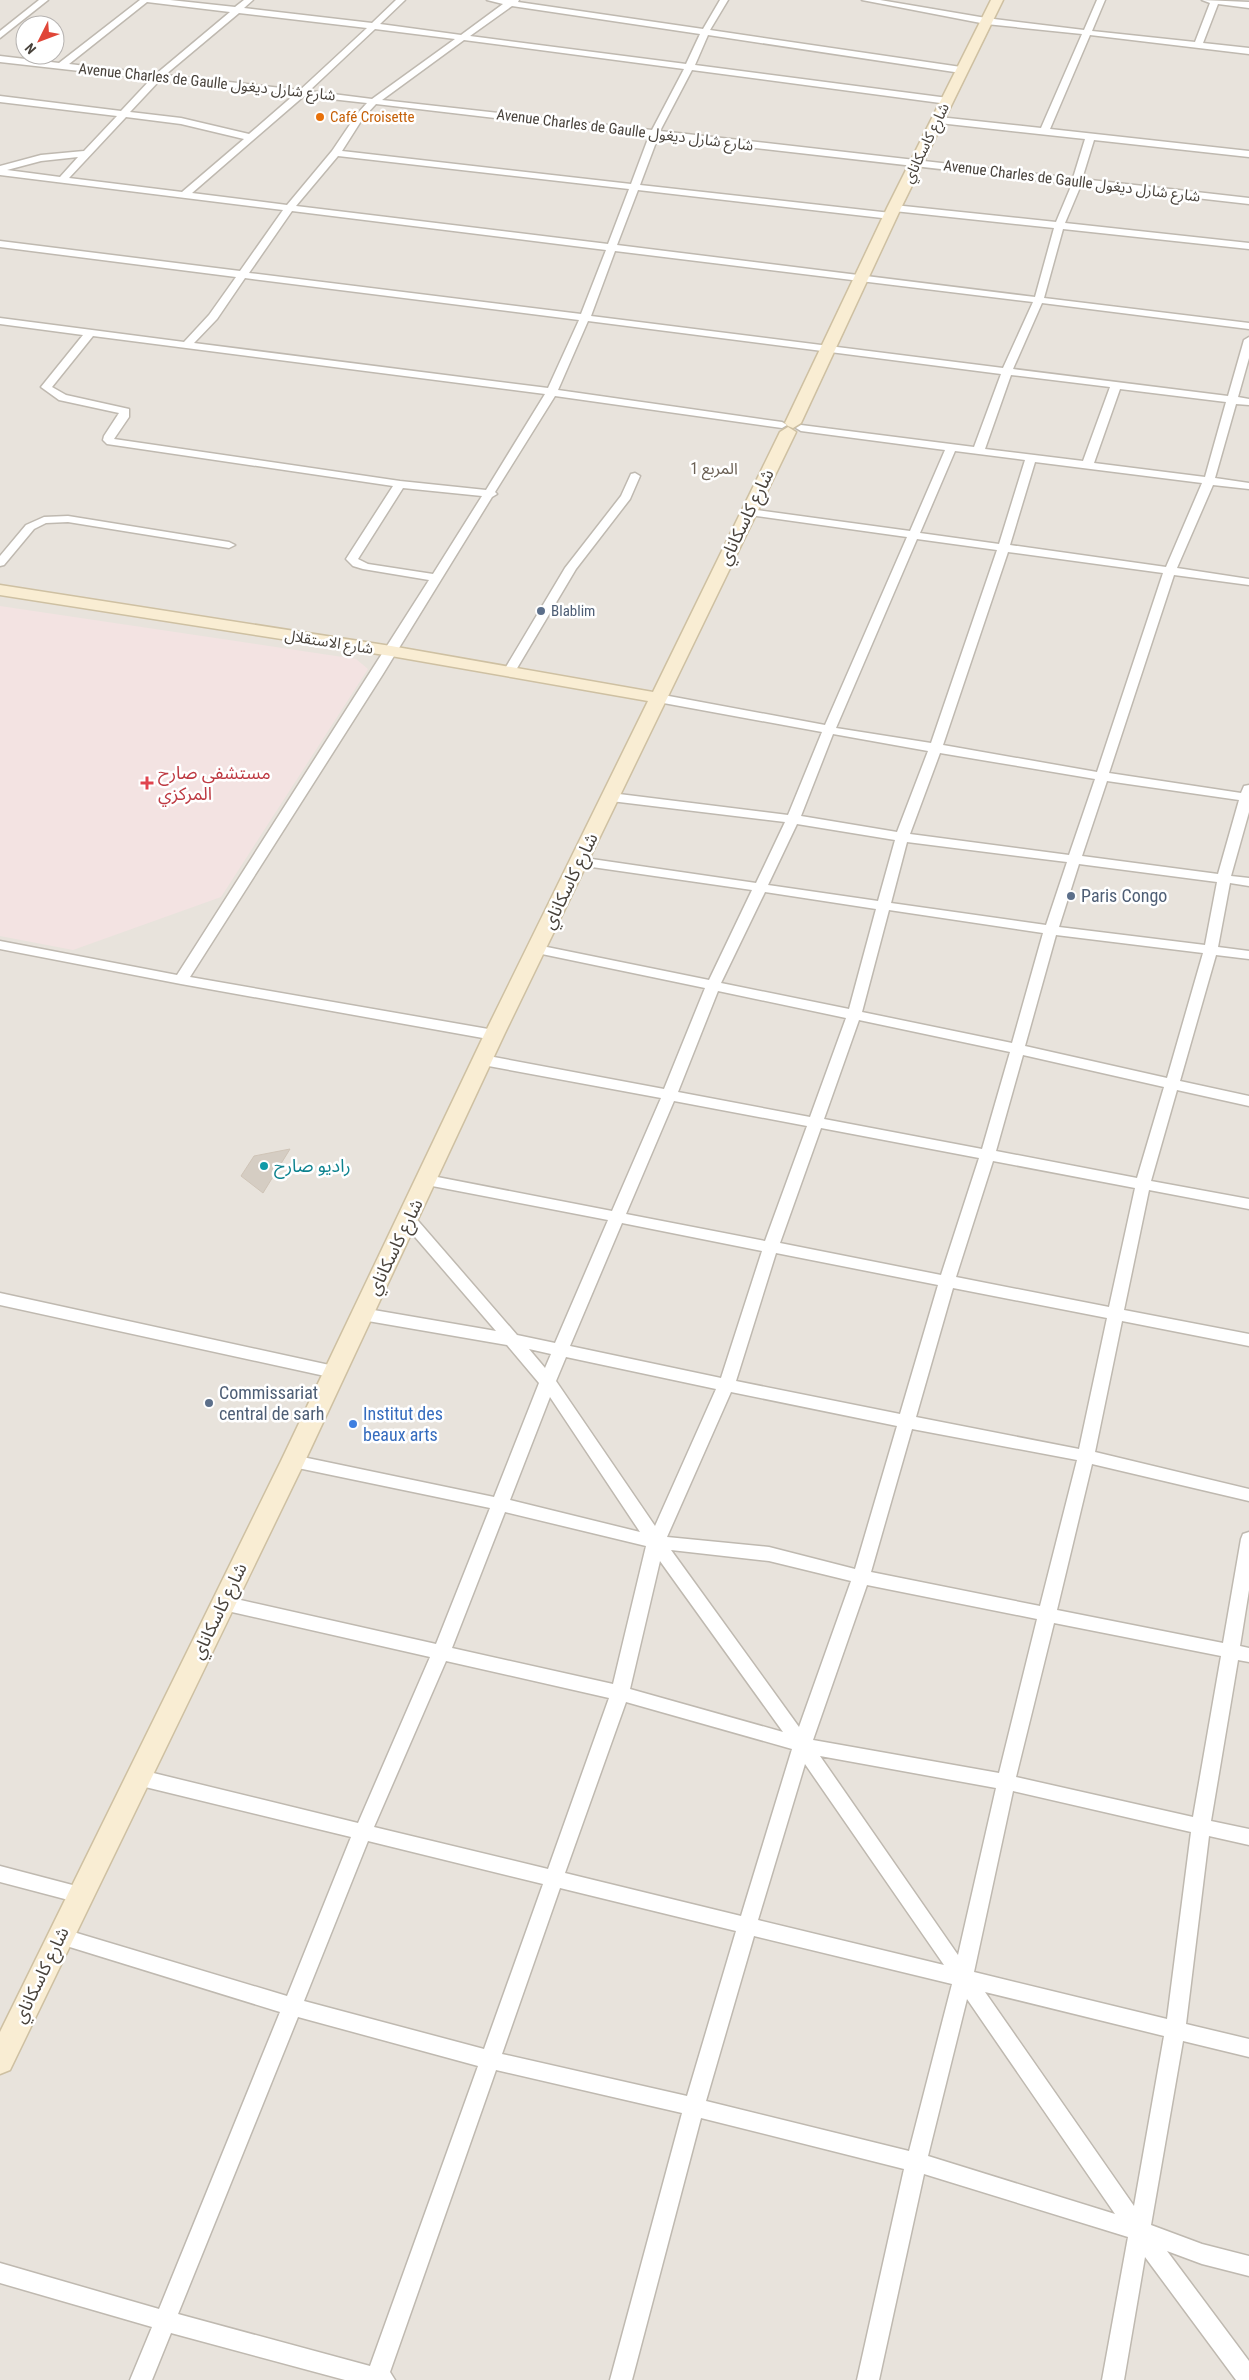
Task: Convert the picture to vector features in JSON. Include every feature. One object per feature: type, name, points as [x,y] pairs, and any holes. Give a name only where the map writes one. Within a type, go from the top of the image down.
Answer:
[{"type":"street","points":[[0,35],[44,0]]},
{"type":"street","points":[[61,66],[147,0],[465,37],[948,101]]},
{"type":"street","points":[[63,179],[158,77],[248,0]]},
{"type":"street","points":[[184,194],[302,93],[401,0]]},
{"type":"street","points":[[491,0],[961,70]]},
{"type":"street","points":[[181,980],[491,494],[552,392],[584,320],[655,133],[690,66],[705,32],[724,0]]},
{"type":"street","points":[[866,0],[986,21],[1249,51]]},
{"type":"street","name":"شارع كاسكاناي","points":[[0,2061],[292,1461],[578,861],[611,798],[791,427],[826,348],[997,0]]},
{"type":"street","points":[[1044,132],[1101,0]]},
{"type":"street","points":[[1198,46],[1212,0],[1249,5]]},
{"type":"street","points":[[185,346],[213,317],[290,207],[336,153],[360,116],[374,101],[513,2]]},
{"type":"street","name":"Avenue Charles de Gaulle شارع شارل ديغول","points":[[0,58],[1249,201]]},
{"type":"street","points":[[0,99],[122,116],[198,124],[228,134],[249,137]]},
{"type":"street","points":[[939,120],[1249,154]]},
{"type":"street","points":[[979,449],[1006,373],[1039,299],[1059,226],[1077,182],[1090,137]]},
{"type":"street","points":[[336,153],[634,188],[1059,226],[1249,246]]},
{"type":"street","points":[[0,171],[41,158],[86,154]]},
{"type":"street","points":[[0,171],[1249,326]]},
{"type":"street","points":[[0,244],[244,274],[584,320],[826,348],[1006,373],[1116,384],[1249,402]]},
{"type":"street","points":[[0,321],[552,392],[791,427],[979,449],[1249,486]]},
{"type":"street","points":[[90,333],[46,387],[52,393],[69,399],[114,406],[125,411],[124,417],[109,436],[108,440],[111,442],[400,484],[491,494]]},
{"type":"street","points":[[622,2380],[694,2107],[747,1926],[802,1746],[861,1577],[908,1421],[947,1281],[988,1154],[1051,930],[1170,571],[1209,481],[1249,340]]},
{"type":"street","points":[[1088,464],[1116,384]]},
{"type":"street","points":[[141,2380],[362,1834],[441,1653],[560,1351],[669,1096],[713,986],[792,819],[828,730],[952,446]]},
{"type":"street","points":[[0,2272],[166,2321],[379,2379],[620,1693],[656,1542],[727,1384],[771,1246],[817,1123],[854,1016],[902,837],[936,747],[1004,547],[1031,457]]},
{"type":"street","points":[[509,672],[571,568],[626,497],[635,476]]},
{"type":"street","points":[[400,484],[352,559],[357,564],[367,567],[437,578]]},
{"type":"street","points":[[749,512],[1249,582]]},
{"type":"street","points":[[0,562],[30,527],[44,520],[68,519],[229,545]]},
{"type":"street","name":"شارع الاستقلال","points":[[0,590],[391,651],[658,698]]},
{"type":"street","points":[[658,698],[828,730],[1101,776],[1248,795],[1224,878],[1211,950],[1171,1083],[1144,1183],[1086,1456],[1049,1615],[1006,1782],[963,1978],[916,2162],[868,2380]]},
{"type":"street","points":[[611,798],[792,819],[902,837],[1249,882]]},
{"type":"street","points":[[578,861],[759,889],[1051,930],[1249,955]]},
{"type":"street","points":[[0,945],[181,980],[494,1035]]},
{"type":"street","points":[[537,949],[1018,1049],[1249,1101]]},
{"type":"street","points":[[483,1060],[1249,1204]]},
{"type":"street","points":[[427,1180],[1249,1340]]},
{"type":"street","points":[[408,1219],[548,1382],[656,1542],[802,1746],[1139,2231],[1249,2379]]},
{"type":"street","points":[[0,1299],[334,1372]]},
{"type":"street","points":[[362,1314],[512,1340],[842,1409],[1086,1456],[1249,1495]]},
{"type":"street","points":[[292,1461],[499,1504],[656,1542],[769,1554],[861,1577],[1249,1655]]},
{"type":"street","points":[[1113,2380],[1174,2030],[1201,1825],[1249,1538]]},
{"type":"street","points":[[223,1603],[620,1693],[802,1746],[1006,1782],[1249,1837]]},
{"type":"street","points":[[137,1777],[362,1834],[555,1878],[1249,2048]]},
{"type":"street","points":[[0,1874],[80,1895]]},
{"type":"street","points":[[60,1936],[293,2007],[490,2060],[694,2107],[916,2162],[1139,2231],[1202,2254],[1249,2266]]},
{"type":"shaded area","points":[[0,0],[1249,0],[1249,2380],[0,2380]]},
{"type":"shaded area","name":"مستشفى صارح المركزي","points":[[0,606],[356,659],[368,669],[221,897],[73,950],[0,936]]},
{"type":"building","name":"راديو صارح","points":[[290,1149],[263,1193],[241,1176],[254,1156]]},
{"type":"place","name":"Café Croisette","points":[[320,117]]},
{"type":"place","name":"Blablim","points":[[541,611]]},
{"type":"place","name":"مستشفى صارح المركزي","points":[[147,783]]},
{"type":"place","name":"Paris Congo","points":[[1071,896]]},
{"type":"place","name":"راديو صارح","points":[[264,1166]]},
{"type":"place","name":"Commissariat central de sarh","points":[[209,1403]]},
{"type":"place","name":"Institut des beaux arts","points":[[353,1424]]},
{"type":"district","name":"المربع 1","points":[[714,468]]}]
